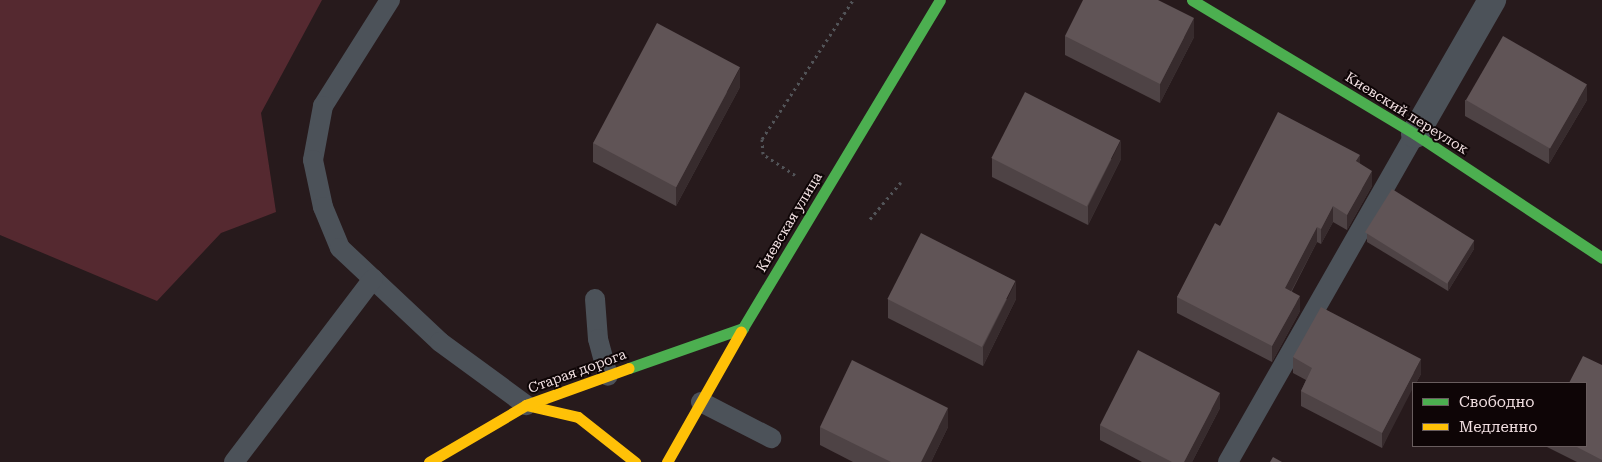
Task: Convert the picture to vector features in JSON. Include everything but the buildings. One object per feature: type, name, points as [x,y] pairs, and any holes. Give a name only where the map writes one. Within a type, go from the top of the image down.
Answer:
[{"type":"street","name":"Киевская улица","points":[[667,462],[743,328],[940,0]]},
{"type":"street","name":"Киевский переулок","points":[[1192,0],[1415,134],[1602,258]]},
{"type":"street","points":[[1415,134],[1492,0]]},
{"type":"street","name":"Старая дорога","points":[[429,462],[526,405],[743,328]]},
{"type":"street","points":[[526,405],[578,417],[635,462]]},
{"type":"lane","points":[[390,0],[323,106],[313,160],[322,207],[340,248],[440,342],[526,405]]},
{"type":"lane","points":[[1228,462],[1415,134]]},
{"type":"lane","points":[[234,462],[373,279]]},
{"type":"lane","points":[[595,299],[598,339],[608,376]]},
{"type":"lane","points":[[701,402],[771,438]]},
{"type":"path","points":[[795,176],[763,154],[762,140],[853,0]]},
{"type":"path","points":[[870,219],[901,182]]},
{"type":"shaded area","points":[[0,0],[322,0],[261,113],[276,212],[221,233],[157,301],[0,235]]},
{"type":"traffic: fast","points":[[741,331],[940,0]]},
{"type":"traffic: fast","points":[[1192,0],[1415,134],[1602,258]]},
{"type":"traffic: fast","points":[[629,368],[743,328]]},
{"type":"traffic: slow","points":[[667,462],[741,331]]},
{"type":"traffic: slow","points":[[429,462],[526,405],[629,368]]},
{"type":"traffic: slow","points":[[526,405],[578,417],[635,462]]}]
